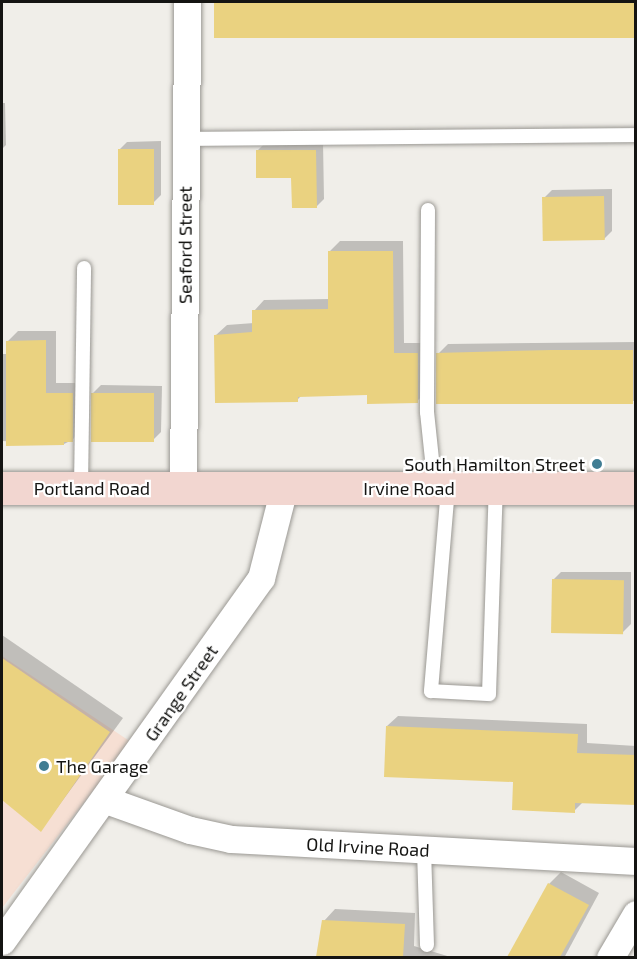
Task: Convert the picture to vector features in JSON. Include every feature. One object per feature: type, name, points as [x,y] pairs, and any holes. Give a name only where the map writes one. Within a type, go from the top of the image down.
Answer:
[{"type":"main road","name":"Portland Road","points":[[2,488],[183,488]]},
{"type":"main road","name":"Irvine Road","points":[[183,488],[636,488]]},
{"type":"street","name":"Seaford Street","points":[[183,488],[187,2]]},
{"type":"street","name":"Grange Street","points":[[2,941],[106,800],[261,578],[284,488]]},
{"type":"street","name":"Old Irvine Road","points":[[106,800],[190,830],[231,839],[636,861]]},
{"type":"street","points":[[610,957],[636,914]]},
{"type":"lane","points":[[186,139],[636,135]]},
{"type":"lane","points":[[428,210],[427,412],[441,488],[431,691],[489,694],[496,488]]},
{"type":"lane","points":[[81,488],[84,268]]},
{"type":"lane","points":[[424,850],[427,945]]},
{"type":"shaded area","name":"The Garage","points":[[2,656],[131,742],[2,908]]},
{"type":"building","points":[[214,2],[636,2],[636,38],[214,38]]},
{"type":"building","points":[[118,149],[154,149],[154,205],[118,205]]},
{"type":"building","points":[[256,150],[316,150],[317,208],[292,208],[291,178],[256,178]]},
{"type":"building","points":[[604,196],[605,240],[543,241],[542,197]]},
{"type":"building","points":[[328,251],[393,251],[394,353],[418,353],[418,403],[367,404],[367,395],[298,397],[298,402],[215,403],[214,335],[252,332],[252,310],[328,309]]},
{"type":"building","points":[[46,340],[46,393],[73,393],[73,442],[64,442],[64,445],[6,446],[6,341]]},
{"type":"building","points":[[633,350],[633,404],[436,404],[436,353]]},
{"type":"building","points":[[91,393],[154,393],[154,442],[91,442]]},
{"type":"building","points":[[552,579],[624,580],[623,634],[551,633]]},
{"type":"building","name":"The Garage","points":[[2,658],[110,732],[41,832],[2,800]]},
{"type":"building","points":[[386,726],[578,734],[577,753],[636,755],[636,805],[575,803],[575,813],[512,810],[513,782],[384,777]]},
{"type":"building","points":[[548,883],[589,905],[560,957],[507,957]]},
{"type":"building","points":[[322,920],[405,924],[403,957],[316,957]]},
{"type":"place","name":"South Hamilton Street","points":[[597,464]]},
{"type":"place","name":"The Garage","points":[[44,766]]}]
